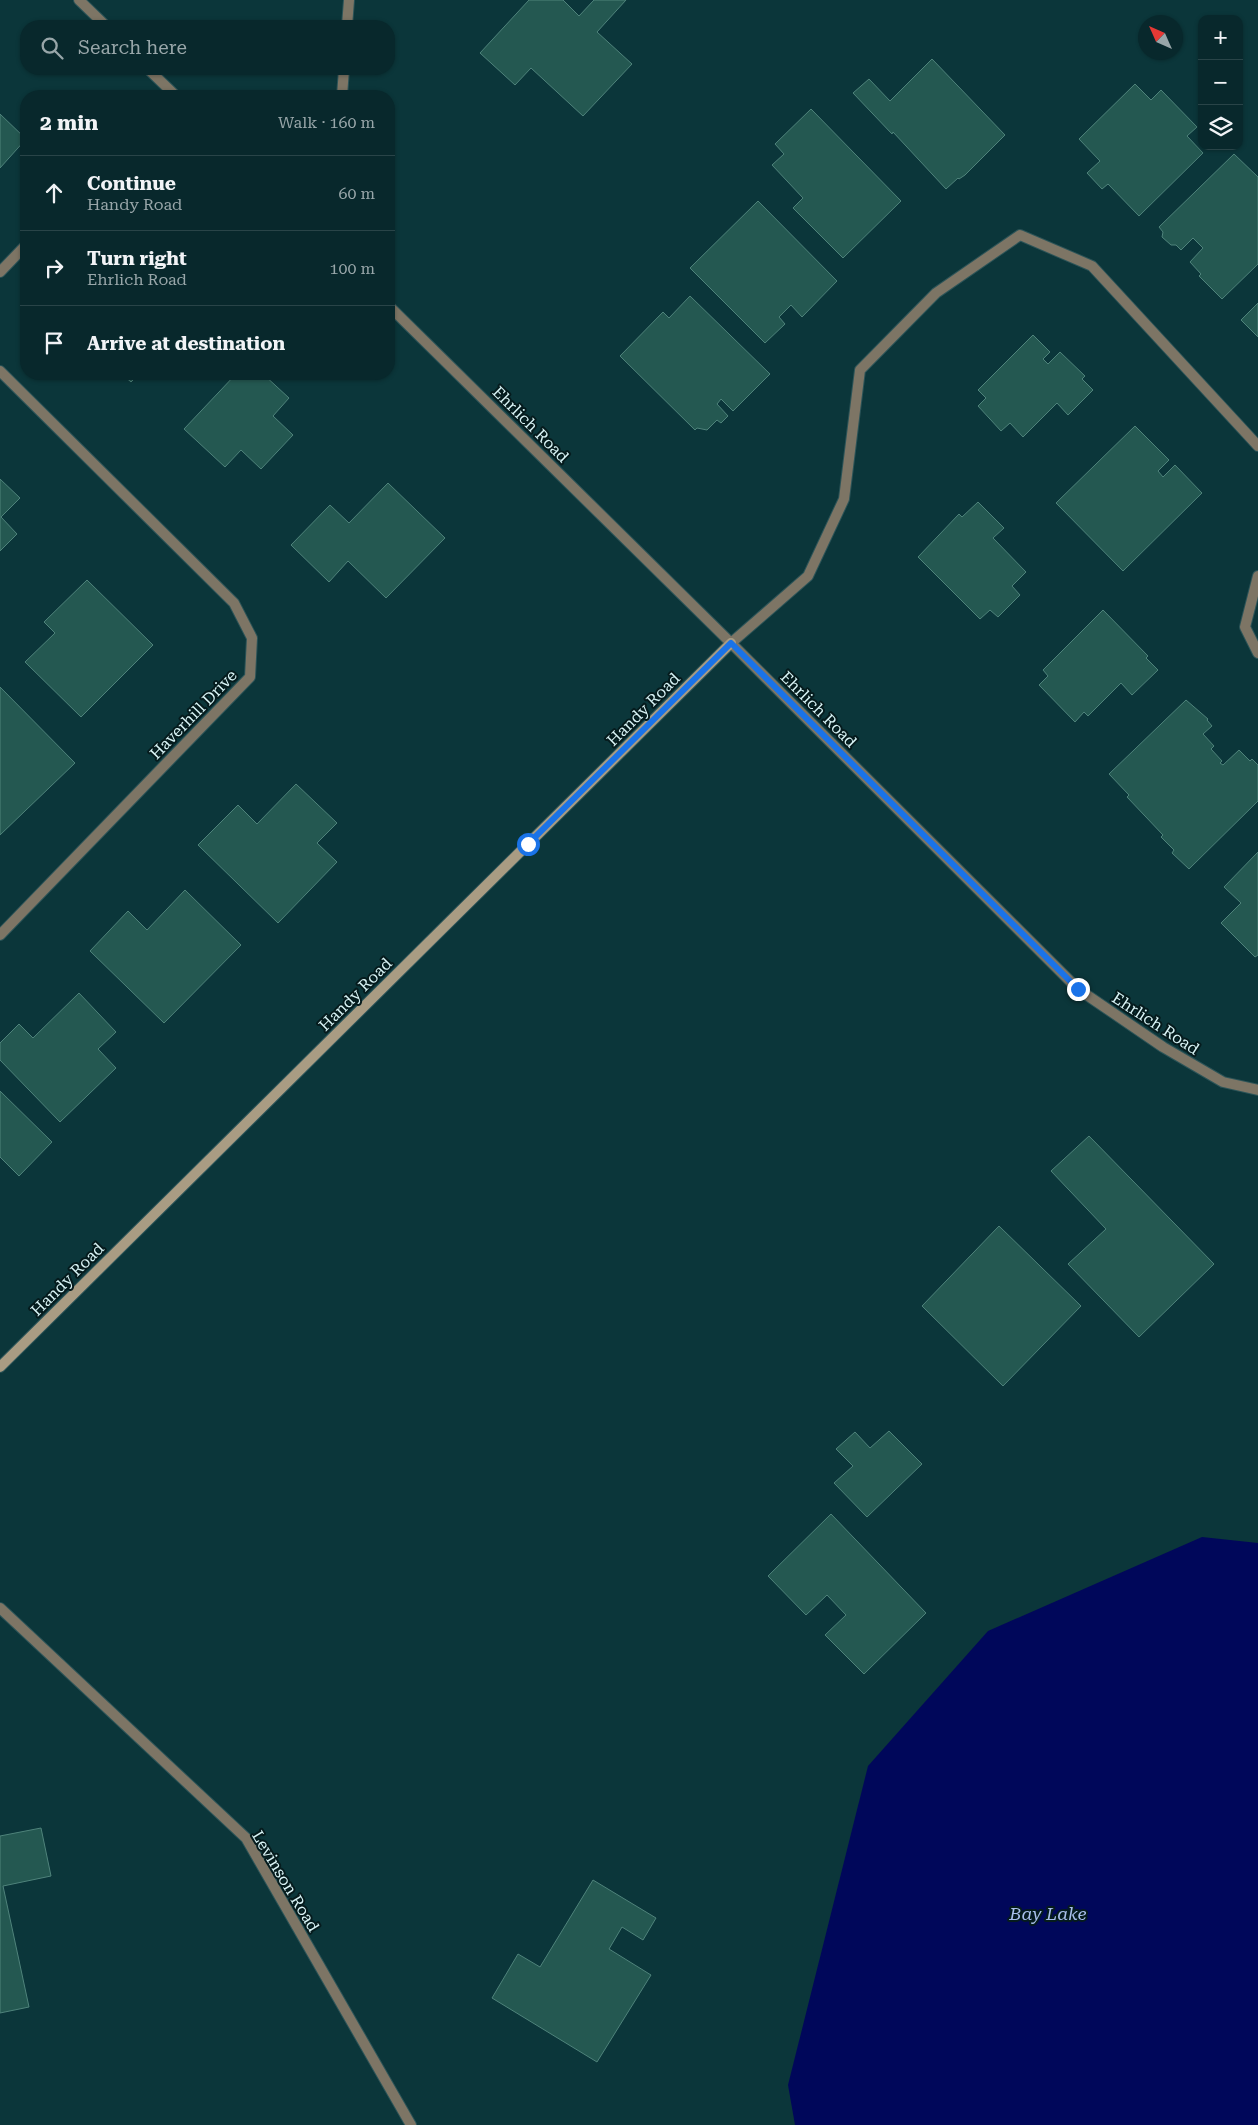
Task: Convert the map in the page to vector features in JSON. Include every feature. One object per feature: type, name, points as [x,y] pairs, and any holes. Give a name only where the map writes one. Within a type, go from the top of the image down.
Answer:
[{"type":"street","points":[[80,0],[100,20]]},
{"type":"street","points":[[347,20],[349,0]]},
{"type":"street","points":[[154,75],[169,90]]},
{"type":"street","points":[[342,90],[344,75]]},
{"type":"street","points":[[731,643],[808,576],[844,500],[860,370],[936,293],[1020,235],[1092,266],[1258,446]]},
{"type":"street","points":[[0,272],[20,251]]},
{"type":"street","name":"Ehrlich Road","points":[[395,312],[1078,989],[1163,1047],[1223,1082],[1258,1090]]},
{"type":"street","name":"Haverhill Drive","points":[[0,371],[234,603],[252,638],[250,677],[0,935]]},
{"type":"street","points":[[1258,576],[1245,627],[1258,653]]},
{"type":"street","name":"Handy Road","points":[[0,1367],[731,643]]},
{"type":"street","name":"Levinson Road","points":[[0,1608],[246,1838],[411,2125]]},
{"type":"water","name":"Bay Lake","points":[[1202,1537],[1258,1543],[1258,2125],[795,2125],[788,2085],[868,1766],[988,1631]]},
{"type":"building","points":[[529,0],[563,0],[579,16],[594,0],[626,0],[597,32],[632,64],[583,116],[531,68],[515,85],[480,53]]},
{"type":"building","points":[[932,59],[1005,135],[965,175],[958,178],[946,189],[893,132],[892,134],[853,93],[869,79],[890,101]]},
{"type":"building","points":[[1135,84],[1151,100],[1161,90],[1197,127],[1187,136],[1198,150],[1203,153],[1139,216],[1108,184],[1102,189],[1087,173],[1100,161],[1079,139]]},
{"type":"building","points":[[811,109],[901,201],[843,258],[793,208],[803,198],[772,165],[784,154],[775,144]]},
{"type":"building","points":[[0,114],[20,133],[20,146],[0,168]]},
{"type":"building","points":[[1234,154],[1258,177],[1258,264],[1222,299],[1199,276],[1201,274],[1190,262],[1203,248],[1193,238],[1181,250],[1176,245],[1171,245],[1162,237],[1163,232],[1159,227]]},
{"type":"building","points":[[758,201],[837,281],[802,317],[791,305],[779,317],[785,324],[765,343],[690,268]]},
{"type":"building","points":[[690,296],[770,374],[733,411],[721,399],[717,404],[728,416],[721,423],[717,420],[707,430],[697,428],[695,430],[620,356],[663,312],[669,318]]},
{"type":"building","points":[[1258,303],[1258,337],[1241,320]]},
{"type":"building","points":[[1033,335],[1050,352],[1043,359],[1048,364],[1060,352],[1085,376],[1082,379],[1093,390],[1068,415],[1057,403],[1023,437],[1010,423],[1001,431],[978,406],[986,398],[978,390]]},
{"type":"building","points":[[230,380],[270,380],[289,398],[273,416],[293,435],[261,469],[241,450],[225,467],[184,429]]},
{"type":"building","points":[[1135,426],[1169,460],[1158,471],[1163,477],[1175,465],[1202,493],[1123,571],[1056,503]]},
{"type":"building","points":[[0,479],[20,498],[1,517],[17,534],[0,551]]},
{"type":"building","points":[[388,483],[445,538],[386,598],[348,561],[329,582],[291,545],[330,505],[349,523]]},
{"type":"building","points":[[978,502],[1004,528],[993,538],[1026,572],[1012,586],[1020,595],[998,617],[990,610],[980,619],[918,557],[959,514],[962,517]]},
{"type":"building","points":[[87,580],[153,645],[81,717],[25,662],[55,633],[44,622]]},
{"type":"building","points":[[1103,610],[1148,656],[1146,658],[1158,670],[1132,695],[1121,683],[1088,716],[1084,712],[1075,722],[1039,685],[1048,676],[1043,670]]},
{"type":"building","points":[[0,687],[75,763],[0,835]]},
{"type":"building","points":[[1186,700],[1208,719],[1212,726],[1203,734],[1214,746],[1211,749],[1222,761],[1220,763],[1223,765],[1239,750],[1250,761],[1252,759],[1258,765],[1258,801],[1189,869],[1172,853],[1174,850],[1161,837],[1163,835],[1127,797],[1129,795],[1109,774]]},
{"type":"building","points":[[296,784],[337,823],[317,843],[337,862],[278,923],[198,845],[238,805],[257,824]]},
{"type":"building","points":[[1258,852],[1258,955],[1255,957],[1221,923],[1241,903],[1224,887]]},
{"type":"building","points":[[185,890],[241,945],[164,1023],[90,951],[128,911],[147,930]]},
{"type":"building","points":[[79,993],[116,1032],[98,1049],[116,1068],[60,1122],[0,1060],[0,1043],[19,1024],[33,1038]]},
{"type":"building","points":[[0,1091],[52,1142],[19,1176],[0,1157]]},
{"type":"building","points":[[1089,1136],[1214,1264],[1139,1337],[1068,1264],[1106,1229],[1051,1171]]},
{"type":"building","points":[[999,1226],[1081,1306],[1003,1386],[922,1306]]},
{"type":"building","points":[[889,1431],[922,1464],[867,1517],[834,1483],[853,1466],[836,1449],[855,1432],[870,1448]]},
{"type":"building","points":[[831,1514],[926,1613],[864,1674],[825,1635],[846,1615],[827,1595],[806,1615],[768,1576]]},
{"type":"building","points":[[41,1828],[51,1876],[3,1886],[29,2007],[0,2013],[0,1836]]},
{"type":"building","points":[[593,1880],[656,1918],[643,1940],[622,1927],[609,1949],[651,1975],[597,2062],[492,1998],[518,1954],[540,1967]]},
{"type":"route","points":[[528,844],[731,643],[1078,989]]}]
